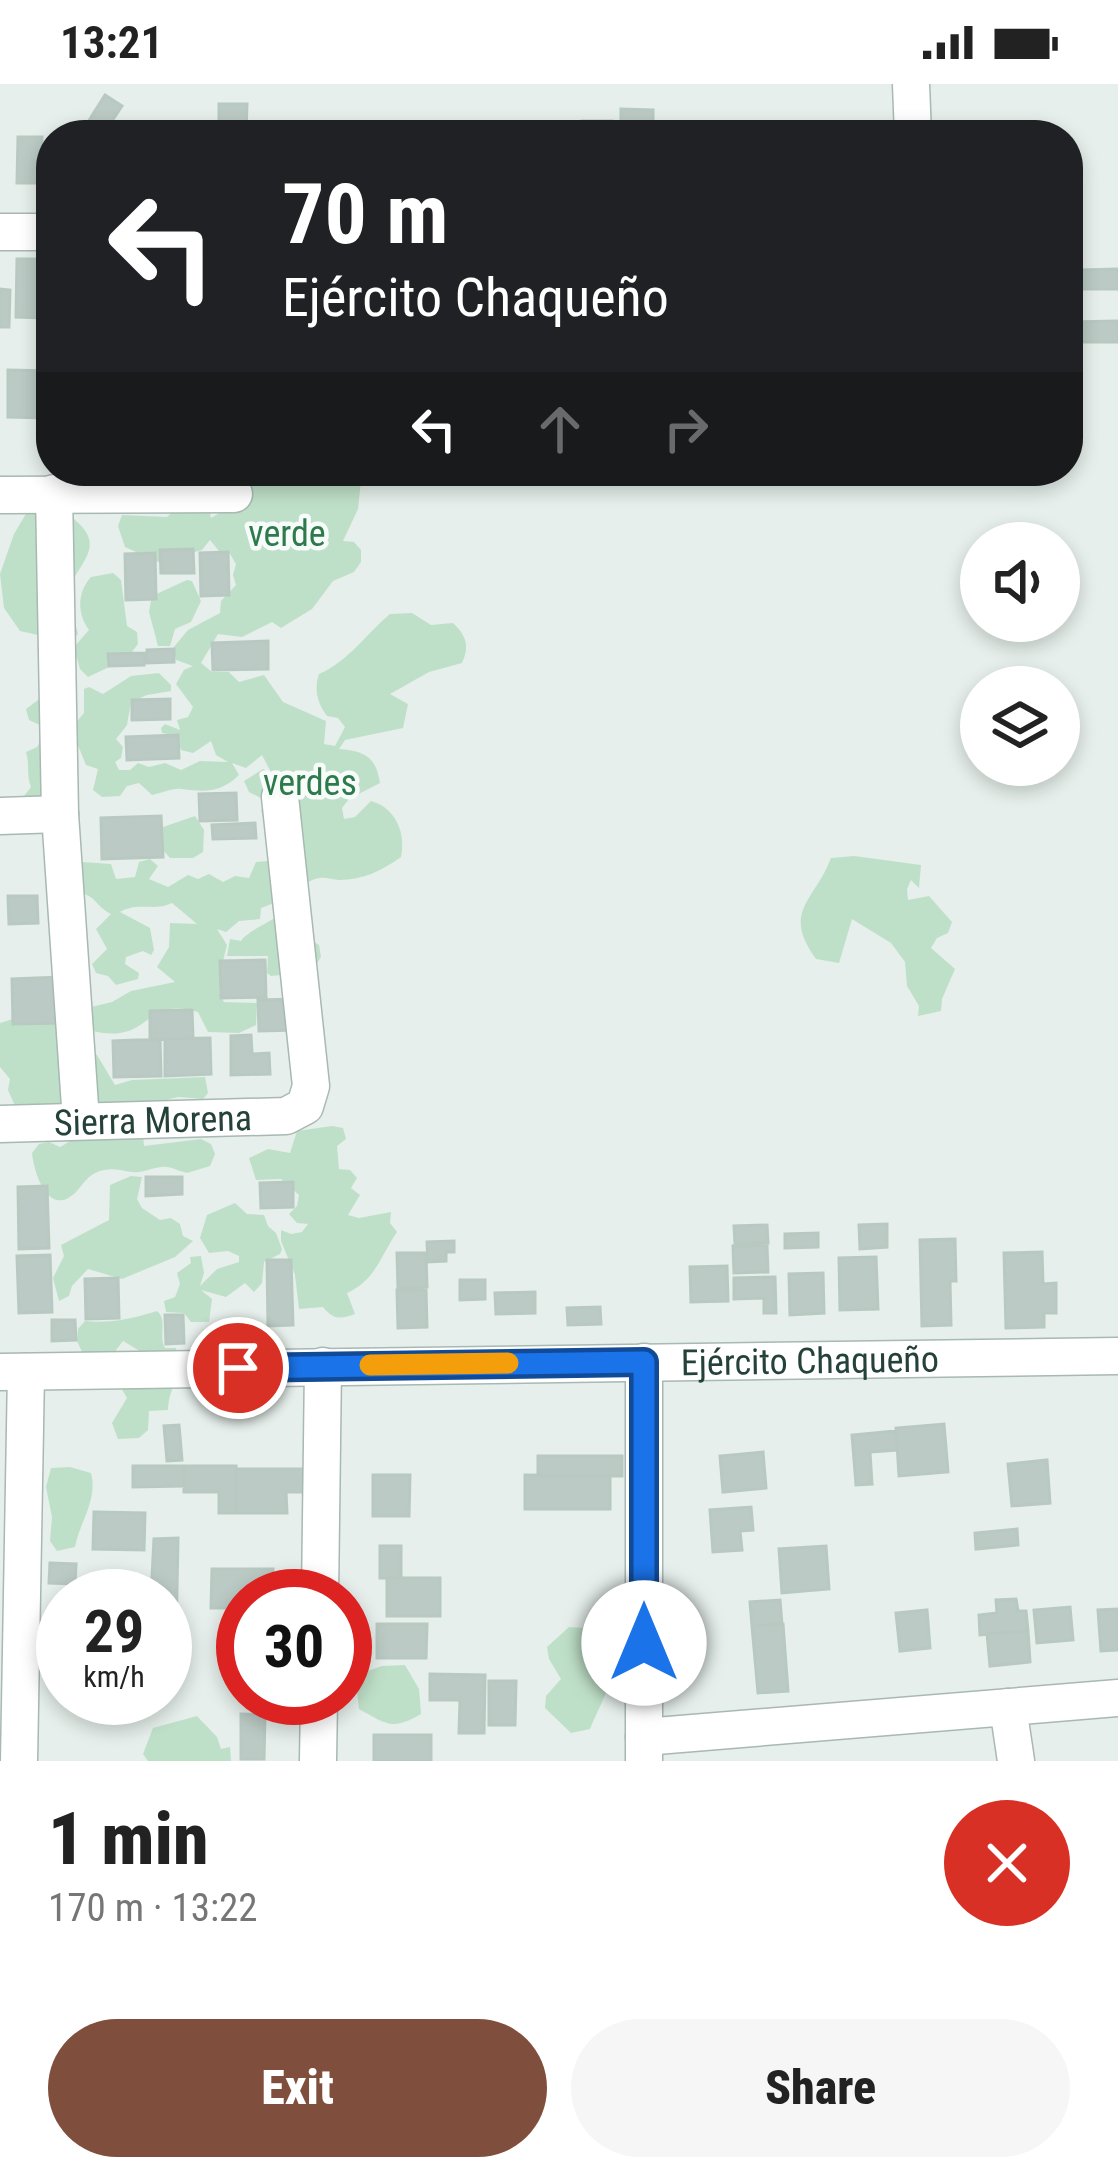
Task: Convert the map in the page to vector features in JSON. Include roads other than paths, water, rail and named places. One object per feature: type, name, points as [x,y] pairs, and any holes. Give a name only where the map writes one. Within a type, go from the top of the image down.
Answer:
[{"type":"street","points":[[911,84],[912,120]]},
{"type":"street","points":[[0,232],[36,232]]},
{"type":"street","points":[[54,493],[60,814],[81,1121]]},
{"type":"street","points":[[0,496],[234,494]]},
{"type":"street","name":"Sierra Morena","points":[[0,1124],[286,1116],[305,1106],[310,1086],[280,797]]},
{"type":"street","points":[[0,816],[60,814]]},
{"type":"street","name":"Ejército Chaqueño","points":[[13,1372],[1118,1356]]},
{"type":"street","points":[[644,1362],[644,1749],[1118,1698]]},
{"type":"street","points":[[320,1569],[323,1366]]},
{"type":"street","points":[[13,1372],[19,1761]]},
{"type":"street","points":[[1008,1707],[1016,1761]]},
{"type":"street","points":[[318,1761],[319,1725]]},
{"type":"park label","name":"verde","points":[[287,533]]},
{"type":"park label","name":"verdes","points":[[310,782]]}]
